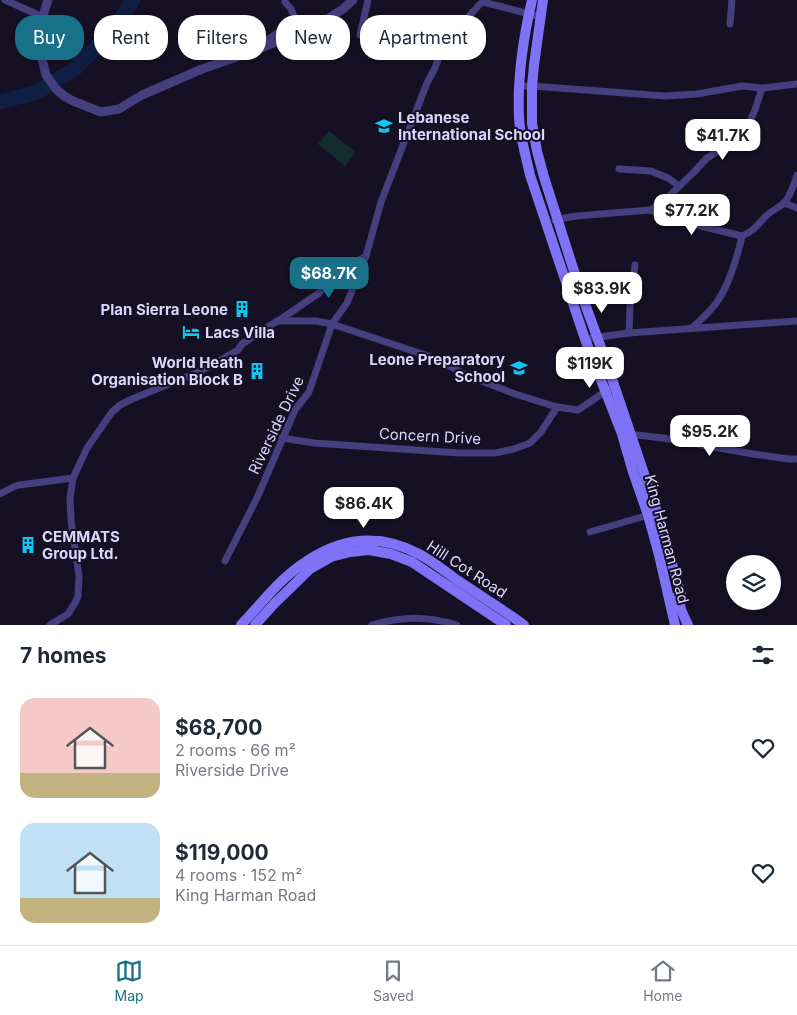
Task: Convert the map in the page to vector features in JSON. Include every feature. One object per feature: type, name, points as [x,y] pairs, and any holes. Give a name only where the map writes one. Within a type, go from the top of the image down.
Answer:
[{"type":"main road","name":"King Harman Road","points":[[532,0],[520,60],[519,86],[519,120],[530,175],[585,339],[610,388],[627,434],[633,472],[652,514],[681,595],[677,596],[688,625]]},
{"type":"main road","name":"King Harman Road","points":[[543,0],[532,86],[532,123],[544,177],[557,220],[584,301],[608,364],[610,388]]},
{"type":"main road","name":"King Harman Road","points":[[652,514],[675,625]]},
{"type":"main road","name":"Hill Cot Road","points":[[242,625],[290,574],[306,561],[328,548],[348,542],[375,541],[395,544],[419,554],[524,625]]},
{"type":"main road","name":"Hill Cot Road","points":[[255,625],[310,569],[331,557],[369,550],[391,554],[412,562],[506,625]]},
{"type":"street","points":[[5,0],[39,15]]},
{"type":"street","points":[[44,15],[48,0]]},
{"type":"street","points":[[266,41],[295,19],[291,9],[285,2],[286,0]]},
{"type":"street","points":[[266,46],[324,21],[344,9],[353,0]]},
{"type":"street","points":[[365,15],[368,0]]},
{"type":"street","points":[[730,24],[732,0]]},
{"type":"street","name":"Riverside Drive","points":[[225,561],[257,498],[295,410],[309,392],[332,324],[347,303],[366,256],[381,202],[443,45],[479,4],[483,2],[540,17]]},
{"type":"street","points":[[42,60],[46,75],[56,89],[72,101],[101,112],[119,109],[142,94],[228,60]]},
{"type":"street","points":[[519,86],[665,96],[697,94],[742,86],[762,88],[797,84]]},
{"type":"street","points":[[650,210],[662,202],[707,158],[744,134],[762,88]]},
{"type":"street","points":[[619,169],[651,171],[668,178],[678,186]]},
{"type":"street","points":[[545,221],[650,210],[676,220],[742,236],[750,233],[767,215],[784,203],[797,175]]},
{"type":"street","points":[[784,203],[797,208]]},
{"type":"street","points":[[692,328],[710,310],[722,293],[738,253],[742,236]]},
{"type":"street","points":[[50,625],[68,614],[78,596],[79,576],[70,498],[73,478],[82,457],[106,419],[120,405],[199,372],[238,350],[242,344],[319,293],[348,267],[366,256]]},
{"type":"street","points":[[629,333],[634,265]]},
{"type":"street","points":[[277,321],[316,321],[332,324],[434,358],[466,375],[557,408],[578,410],[610,388]]},
{"type":"street","points":[[585,339],[629,333],[797,321]]},
{"type":"street","name":"Concern Drive","points":[[282,438],[314,444],[459,453],[494,453],[530,443],[544,428],[557,408]]},
{"type":"street","points":[[627,434],[663,438],[753,454],[789,459],[797,458]]},
{"type":"street","points":[[0,494],[19,484],[73,478]]},
{"type":"street","points":[[590,532],[652,514]]},
{"type":"street","points":[[372,625],[393,619],[414,617],[457,625]]},
{"type":"green space","points":[[329,131],[356,152],[345,166],[318,144]]},
{"type":"waterway","points":[[0,102],[37,92],[75,69],[116,26],[133,0]]},
{"type":"place","name":"Lebanese International School","points":[[384,126]]},
{"type":"place","name":"Plan Sierra Leone","points":[[242,309]]},
{"type":"place","name":"Lacs Villa","points":[[191,332]]},
{"type":"place","name":"Leone Preparatory School","points":[[519,368]]},
{"type":"place","name":"World Heath Organisation Block B","points":[[257,371]]},
{"type":"place","name":"CEMMATS Group Ltd.","points":[[28,545]]}]
